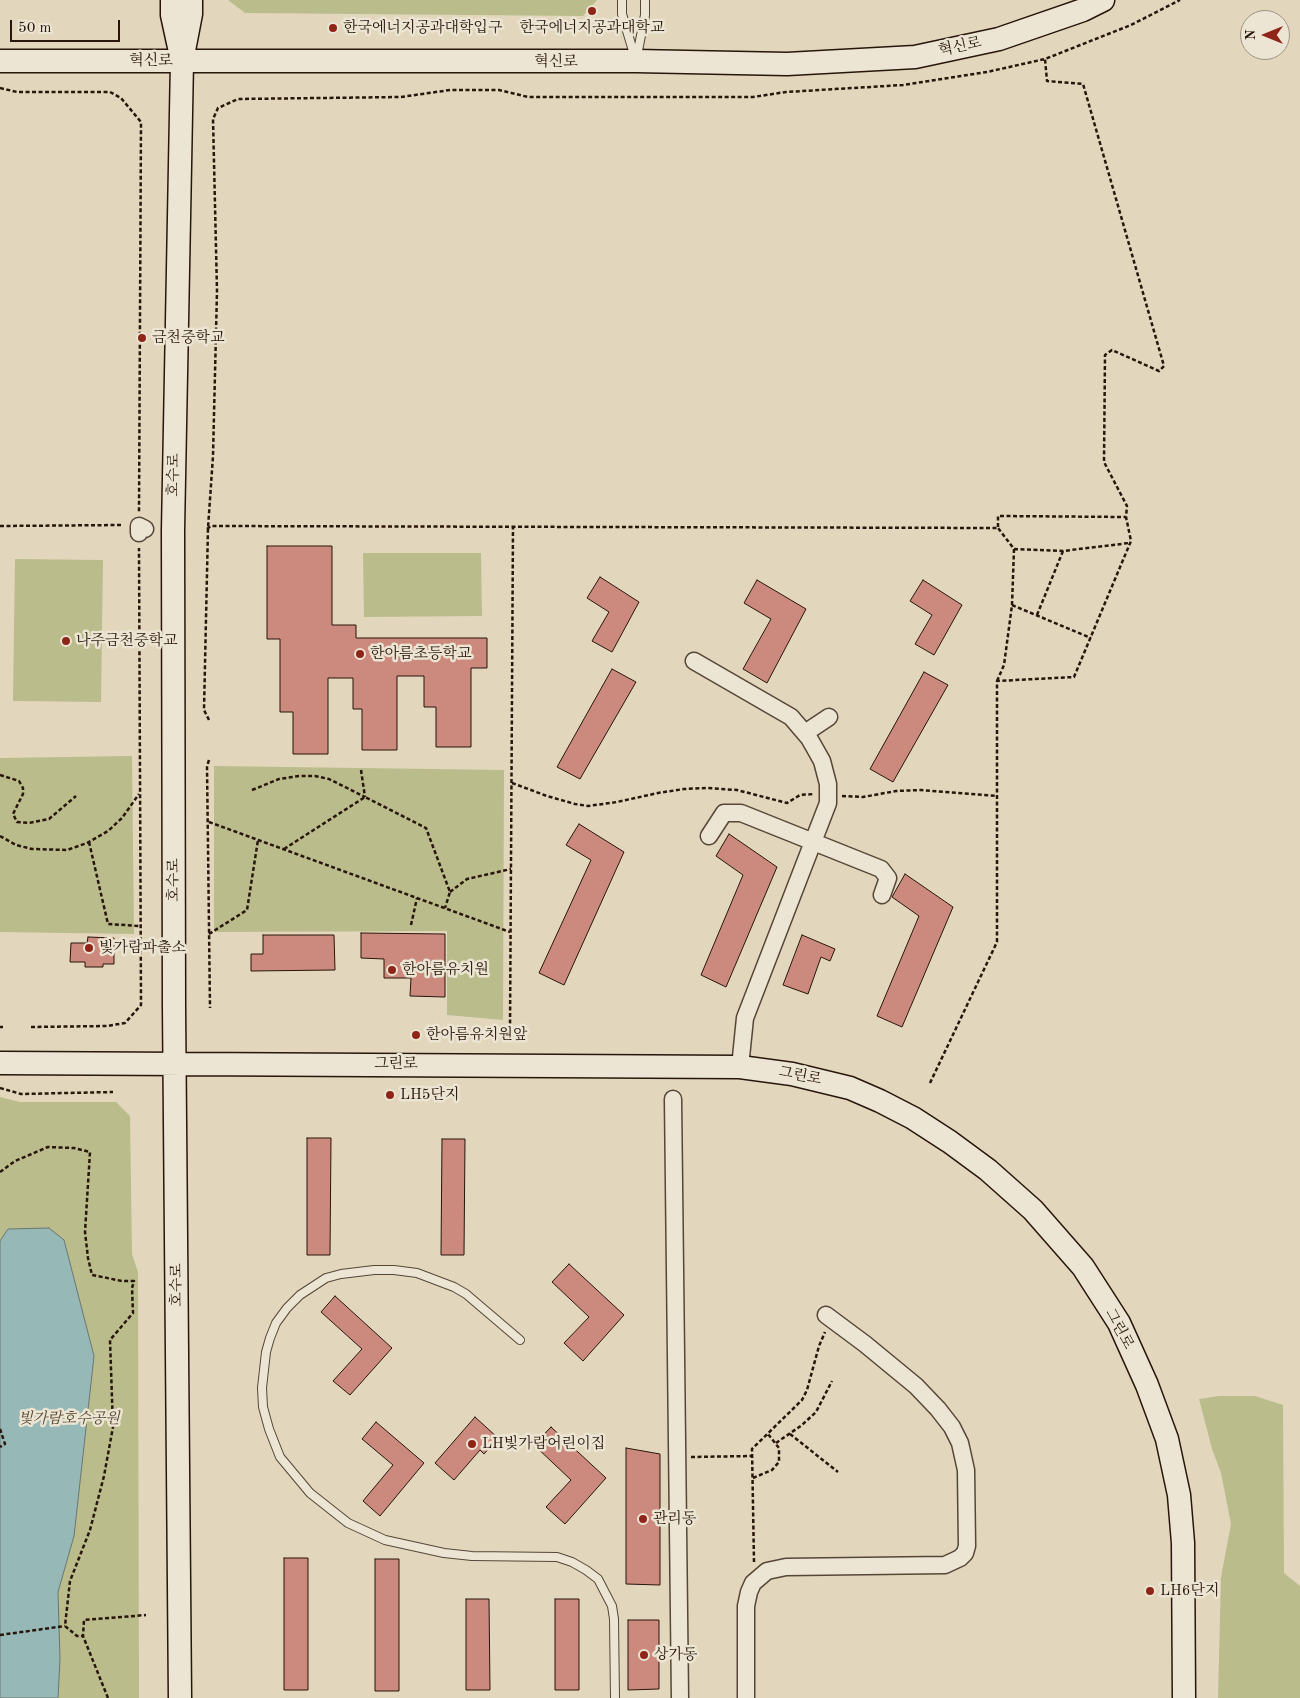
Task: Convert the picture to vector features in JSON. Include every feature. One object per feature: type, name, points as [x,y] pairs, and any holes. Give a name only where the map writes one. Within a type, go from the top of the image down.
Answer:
[{"type":"street","points":[[172,0],[172,15],[182,61]]},
{"type":"street","points":[[182,61],[191,14],[191,0]]},
{"type":"street","name":"혁신로","points":[[0,61],[636,61],[787,64],[915,57],[999,39],[1083,10],[1103,0]]},
{"type":"street","name":"호수로","points":[[180,1698],[173,530],[182,61]]},
{"type":"street","points":[[694,661],[791,717],[805,733],[822,761],[828,784],[828,803],[745,1018],[740,1067]]},
{"type":"street","points":[[805,733],[829,716]]},
{"type":"street","points":[[709,836],[724,813],[741,813],[881,869],[888,878],[882,895]]},
{"type":"street","name":"그린로","points":[[0,1063],[740,1067],[792,1074],[850,1088],[913,1118],[988,1170],[1032,1210],[1083,1267],[1119,1323],[1147,1385],[1167,1439],[1179,1495],[1183,1543],[1184,1698]]},
{"type":"street","points":[[673,1099],[680,1698]]},
{"type":"street","points":[[746,1698],[746,1606],[749,1592],[757,1578],[766,1570],[786,1567],[945,1564],[954,1562],[965,1553],[967,1546],[966,1470],[960,1443],[952,1427],[916,1386],[865,1344],[828,1317]]},
{"type":"lane","points":[[622,0],[622,14],[636,61]]},
{"type":"lane","points":[[636,61],[645,0]]},
{"type":"lane","points":[[520,1340],[466,1294],[417,1273],[374,1270],[340,1274],[326,1278],[300,1295],[287,1308],[276,1323],[270,1338],[264,1364],[262,1388],[263,1406],[269,1429],[280,1457],[310,1493],[348,1523],[385,1540],[444,1553],[463,1555],[557,1557],[572,1562],[598,1579],[612,1606],[614,1619],[615,1698]]},
{"type":"path","points":[[208,720],[204,710],[207,529],[213,456],[216,290],[213,119],[218,108],[238,99],[401,97],[450,90],[499,90],[528,97],[753,97],[786,92],[903,85],[987,72],[1045,60],[1131,25],[1180,0]]},
{"type":"path","points":[[997,681],[1074,677],[1131,541],[1126,517],[1127,506],[1104,462],[1105,355],[1112,350],[1159,371],[1164,366],[1084,84],[1047,81],[1045,60]]},
{"type":"path","points":[[0,88],[17,92],[110,92],[121,98],[141,122],[141,1005],[125,1023],[106,1026],[31,1027]]},
{"type":"path","points":[[930,1082],[997,942],[997,681],[1004,665],[1012,605],[1014,549],[998,528],[998,516],[1126,517]]},
{"type":"path","points":[[0,526],[141,530]]},
{"type":"path","points":[[207,529],[211,526],[998,528]]},
{"type":"path","points":[[510,1030],[513,526]]},
{"type":"path","points":[[1014,549],[1063,550],[1129,544]]},
{"type":"path","points":[[1037,615],[1063,550]]},
{"type":"path","points":[[1012,605],[1091,638]]},
{"type":"path","points":[[208,760],[210,1008]]},
{"type":"path","points":[[360,770],[365,797]]},
{"type":"path","points":[[0,775],[19,781],[23,788],[23,794],[13,814],[17,822],[49,819],[76,796]]},
{"type":"path","points":[[252,790],[279,779],[299,776],[315,776],[329,779],[426,828],[450,892]]},
{"type":"path","points":[[511,782],[547,796],[588,806],[684,789],[714,788],[737,790],[786,803],[800,795],[828,793],[852,798],[896,791],[920,790],[997,796]]},
{"type":"path","points":[[0,836],[16,845],[32,850],[68,850],[89,842],[108,831],[122,818],[140,794]]},
{"type":"path","points":[[284,850],[365,797]]},
{"type":"path","points":[[209,822],[510,932]]},
{"type":"path","points":[[209,934],[247,910],[258,840]]},
{"type":"path","points":[[89,842],[108,924],[140,926]]},
{"type":"path","points":[[445,908],[450,892],[467,879],[511,869]]},
{"type":"path","points":[[411,925],[417,898]]},
{"type":"path","points":[[0,1088],[21,1094],[113,1092]]},
{"type":"path","points":[[0,1172],[15,1161],[48,1147],[74,1148],[90,1152],[85,1232],[92,1275],[122,1282],[134,1282],[132,1288],[133,1313],[110,1340],[113,1427],[104,1476],[90,1530],[70,1581],[65,1626]]},
{"type":"path","points":[[757,1578],[754,1560],[752,1450],[802,1400],[807,1390],[828,1317]]},
{"type":"path","points":[[776,1443],[816,1412],[832,1381]]},
{"type":"path","points":[[0,1429],[4,1444],[0,1447]]},
{"type":"path","points":[[753,1478],[772,1470],[779,1462],[780,1455],[776,1443],[768,1434]]},
{"type":"path","points":[[790,1434],[838,1472]]},
{"type":"path","points":[[678,1457],[752,1456]]},
{"type":"path","points":[[108,1698],[83,1636],[84,1620],[146,1615]]},
{"type":"path","points":[[0,1635],[65,1626],[77,1636],[83,1636]]},
{"type":"green space","points":[[228,0],[597,0],[583,16],[245,13]]},
{"type":"green space","points":[[363,553],[481,553],[482,616],[364,617]]},
{"type":"green space","points":[[15,559],[103,560],[101,702],[13,701]]},
{"type":"green space","points":[[132,756],[134,934],[0,932],[0,758]]},
{"type":"green space","points":[[214,766],[504,770],[503,1020],[447,1015],[447,931],[214,932]]},
{"type":"green space","name":"빛가람호수공원","points":[[0,1097],[20,1102],[116,1102],[130,1116],[132,1254],[138,1272],[139,1698],[0,1698]]},
{"type":"green space","points":[[1219,1396],[1255,1396],[1283,1405],[1284,1573],[1300,1586],[1300,1698],[1218,1698],[1221,1577],[1231,1524],[1221,1473],[1212,1449],[1199,1399]]},
{"type":"water","points":[[49,1228],[64,1240],[94,1356],[74,1536],[58,1592],[60,1659],[58,1698],[0,1698],[0,1241],[8,1229]]},
{"type":"building","points":[[267,546],[332,546],[332,625],[356,625],[356,638],[487,638],[487,668],[471,668],[471,747],[436,747],[436,707],[424,707],[424,676],[397,676],[397,750],[362,750],[362,709],[353,709],[353,678],[328,678],[328,754],[293,754],[293,712],[280,712],[280,639],[267,639]]},
{"type":"building","points":[[600,577],[639,602],[612,652],[592,641],[609,612],[587,598]]},
{"type":"building","points":[[757,580],[806,609],[767,683],[743,669],[771,619],[744,603]]},
{"type":"building","points":[[923,580],[962,605],[934,655],[915,644],[932,615],[910,601]]},
{"type":"building","points":[[612,669],[636,682],[580,779],[557,767]]},
{"type":"building","points":[[924,672],[948,685],[893,782],[870,769]]},
{"type":"building","points":[[579,824],[624,852],[564,985],[539,973],[591,860],[566,845]]},
{"type":"building","points":[[729,834],[777,867],[726,987],[701,975],[743,875],[716,856]]},
{"type":"building","points":[[905,874],[953,907],[902,1027],[877,1016],[919,916],[892,897]]},
{"type":"building","points":[[361,933],[445,934],[445,997],[410,996],[411,978],[384,978],[384,959],[361,958]]},
{"type":"building","points":[[263,935],[334,935],[335,970],[251,971],[251,954],[263,954]]},
{"type":"building","points":[[802,935],[835,949],[830,961],[821,957],[808,994],[783,985]]},
{"type":"building","name":"빛가람파출소","points":[[88,937],[114,938],[114,964],[103,964],[103,967],[85,967],[85,962],[70,962],[71,943],[87,943]]},
{"type":"building","points":[[307,1138],[331,1138],[330,1255],[307,1255]]},
{"type":"building","points":[[442,1139],[465,1139],[464,1255],[441,1255]]},
{"type":"building","points":[[569,1264],[624,1315],[583,1361],[564,1343],[589,1317],[552,1282]]},
{"type":"building","points":[[335,1296],[392,1348],[350,1395],[333,1381],[362,1349],[321,1312]]},
{"type":"building","name":"LH빛가람어린이집","points":[[475,1417],[498,1438],[484,1454],[480,1450],[454,1480],[435,1463]]},
{"type":"building","points":[[376,1422],[424,1463],[380,1516],[363,1501],[393,1465],[362,1439]]},
{"type":"building","points":[[551,1427],[606,1478],[565,1524],[546,1507],[571,1480],[534,1445]]},
{"type":"building","name":"관리동","points":[[626,1448],[660,1454],[660,1585],[626,1584]]},
{"type":"building","points":[[284,1558],[308,1558],[308,1690],[284,1690]]},
{"type":"building","points":[[375,1559],[399,1559],[399,1691],[375,1691]]},
{"type":"building","points":[[466,1599],[489,1599],[490,1690],[466,1690]]},
{"type":"building","points":[[555,1599],[579,1599],[579,1690],[555,1690]]},
{"type":"building","name":"상가동","points":[[628,1620],[659,1620],[659,1689],[628,1690]]},
{"type":"place","name":"한국에너지공과대학교","points":[[592,11]]},
{"type":"place","name":"한국에너지공과대학입구","points":[[333,28]]},
{"type":"place","name":"금천중학교","points":[[142,338]]},
{"type":"place","name":"나주금천중학교","points":[[66,641]]},
{"type":"place","name":"한아름초등학교","points":[[360,654]]},
{"type":"place","name":"빛가람파출소","points":[[89,948]]},
{"type":"place","name":"한아름유치원","points":[[392,970]]},
{"type":"place","name":"한아름유치원앞","points":[[416,1035]]},
{"type":"place","name":"LH5단지","points":[[390,1095]]},
{"type":"place","name":"LH빛가람어린이집","points":[[472,1444]]},
{"type":"place","name":"관리동","points":[[643,1519]]},
{"type":"place","name":"LH6단지","points":[[1150,1591]]},
{"type":"place","name":"상가동","points":[[644,1655]]}]
